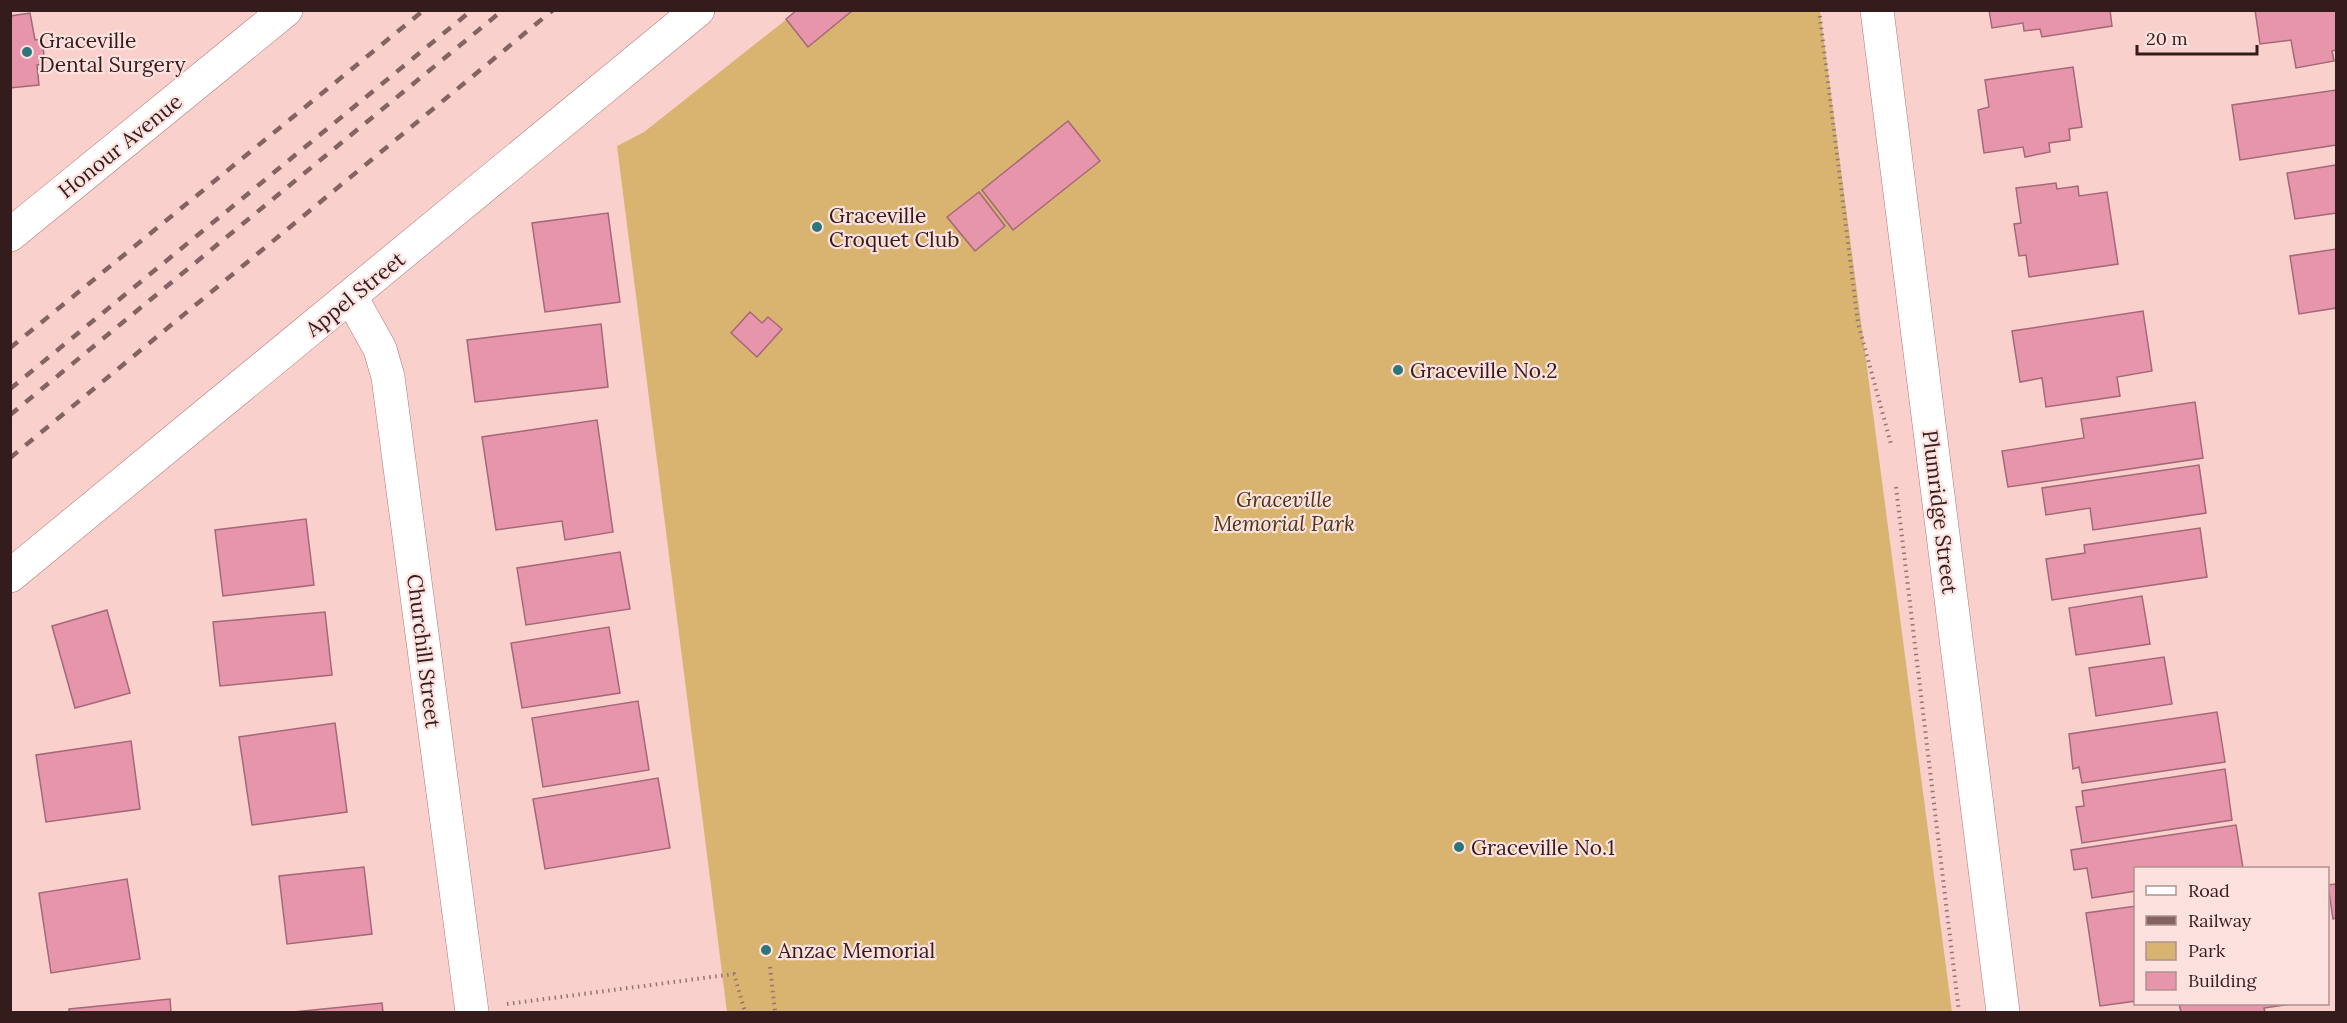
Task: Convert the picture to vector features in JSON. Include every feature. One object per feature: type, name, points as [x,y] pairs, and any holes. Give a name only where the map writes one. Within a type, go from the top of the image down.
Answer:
[{"type":"street","name":"Honour Avenue","points":[[10,235],[286,10]]},
{"type":"street","name":"Appel Street","points":[[10,576],[698,10]]},
{"type":"street","name":"Plumridge Street","points":[[1878,10],[2003,1012]]},
{"type":"street","name":"Churchill Street","points":[[351,297],[380,349],[388,377],[471,1011]]},
{"type":"path","points":[[1819,10],[1858,323],[1891,442],[1892,454]]},
{"type":"path","points":[[1895,478],[1959,1012]]},
{"type":"path","points":[[770,967],[775,1012]]},
{"type":"path","points":[[471,1011],[734,974],[745,1012]]},
{"type":"green space","name":"Graceville Memorial Park","points":[[797,11],[1820,11],[1952,1012],[727,1012],[617,146],[644,132]]},
{"type":"building","points":[[797,10],[853,10],[808,47],[786,19]]},
{"type":"building","points":[[1989,10],[2110,10],[2112,26],[2042,37],[2040,29],[2024,31],[2023,23],[1992,28]]},
{"type":"building","points":[[2255,10],[2336,10],[2336,50],[2332,51],[2334,61],[2296,68],[2291,40],[2260,44]]},
{"type":"building","name":"Graceville Dental Surgery","points":[[30,13],[35,40],[42,39],[45,64],[37,65],[39,85],[10,88],[10,16]]},
{"type":"building","points":[[2073,67],[2082,127],[2069,129],[2070,140],[2049,143],[2050,152],[2025,157],[2023,147],[1984,153],[1978,110],[1989,107],[1985,80]]},
{"type":"building","points":[[2336,90],[2336,145],[2240,160],[2232,105]]},
{"type":"building","points":[[1068,121],[1100,161],[1013,230],[982,190]]},
{"type":"building","points":[[2336,165],[2336,213],[2295,219],[2287,173]]},
{"type":"building","points":[[2056,183],[2057,189],[2078,186],[2079,196],[2107,192],[2118,264],[2029,277],[2026,255],[2019,256],[2014,224],[2021,223],[2016,188]]},
{"type":"building","points":[[979,192],[1005,226],[975,251],[947,217]]},
{"type":"building","points":[[608,213],[620,302],[545,312],[532,223]]},
{"type":"building","points":[[2336,249],[2336,308],[2299,314],[2290,256]]},
{"type":"building","points":[[2143,311],[2152,371],[2117,377],[2120,396],[2046,407],[2042,378],[2020,382],[2012,331]]},
{"type":"building","points":[[750,312],[762,323],[768,317],[782,329],[757,357],[731,333]]},
{"type":"building","points":[[601,324],[608,387],[475,402],[467,340]]},
{"type":"building","points":[[2195,402],[2203,458],[2008,487],[2002,451],[2084,438],[2081,419]]},
{"type":"building","points":[[597,420],[613,532],[565,540],[562,521],[496,530],[482,437]]},
{"type":"building","points":[[2199,465],[2206,513],[2093,530],[2090,508],[2046,515],[2042,488]]},
{"type":"building","points":[[306,519],[314,585],[223,596],[215,530]]},
{"type":"building","points":[[2200,528],[2207,577],[2052,600],[2046,559],[2085,553],[2084,545]]},
{"type":"building","points":[[620,552],[630,609],[526,625],[517,568]]},
{"type":"building","points":[[2142,596],[2150,644],[2076,655],[2069,608]]},
{"type":"building","points":[[107,610],[130,693],[75,708],[52,626]]},
{"type":"building","points":[[325,612],[332,675],[220,686],[213,622]]},
{"type":"building","points":[[609,627],[620,693],[522,708],[511,643]]},
{"type":"building","points":[[2164,657],[2172,704],[2096,716],[2089,668]]},
{"type":"building","points":[[638,701],[649,770],[543,787],[532,718]]},
{"type":"building","points":[[2217,712],[2225,762],[2082,783],[2079,767],[2073,769],[2069,734]]},
{"type":"building","points":[[335,723],[347,812],[252,825],[239,737]]},
{"type":"building","points":[[131,741],[140,809],[46,822],[36,755]]},
{"type":"building","points":[[2225,769],[2232,820],[2082,843],[2076,807],[2084,806],[2082,791]]},
{"type":"building","points":[[658,778],[670,848],[545,869],[533,799]]},
{"type":"building","points":[[2236,825],[2243,867],[2134,867],[2134,891],[2092,898],[2087,868],[2074,870],[2071,850]]},
{"type":"building","points":[[364,867],[372,934],[287,944],[279,876]]},
{"type":"building","points":[[127,879],[140,959],[51,973],[39,893]]},
{"type":"building","points":[[2336,884],[2336,918],[2333,919],[2329,892],[2329,885]]},
{"type":"building","points":[[2134,906],[2134,1001],[2100,1006],[2086,913]]},
{"type":"building","points":[[170,999],[171,1012],[69,1012],[69,1009]]},
{"type":"building","points":[[382,1003],[383,1012],[293,1012]]},
{"type":"building","points":[[2179,1005],[2284,1005],[2264,1008],[2265,1012],[2181,1012]]},
{"type":"railway","points":[[10,348],[424,10]]},
{"type":"railway","points":[[10,389],[472,10]]},
{"type":"railway","points":[[10,415],[503,10]]},
{"type":"railway","points":[[10,458],[553,10]]},
{"type":"place","name":"Graceville Dental Surgery","points":[[27,52]]},
{"type":"place","name":"Graceville Croquet Club","points":[[817,227]]},
{"type":"place","name":"Graceville No.2","points":[[1398,370]]},
{"type":"place","name":"Graceville No.1","points":[[1459,847]]},
{"type":"place","name":"Anzac Memorial","points":[[766,950]]}]
